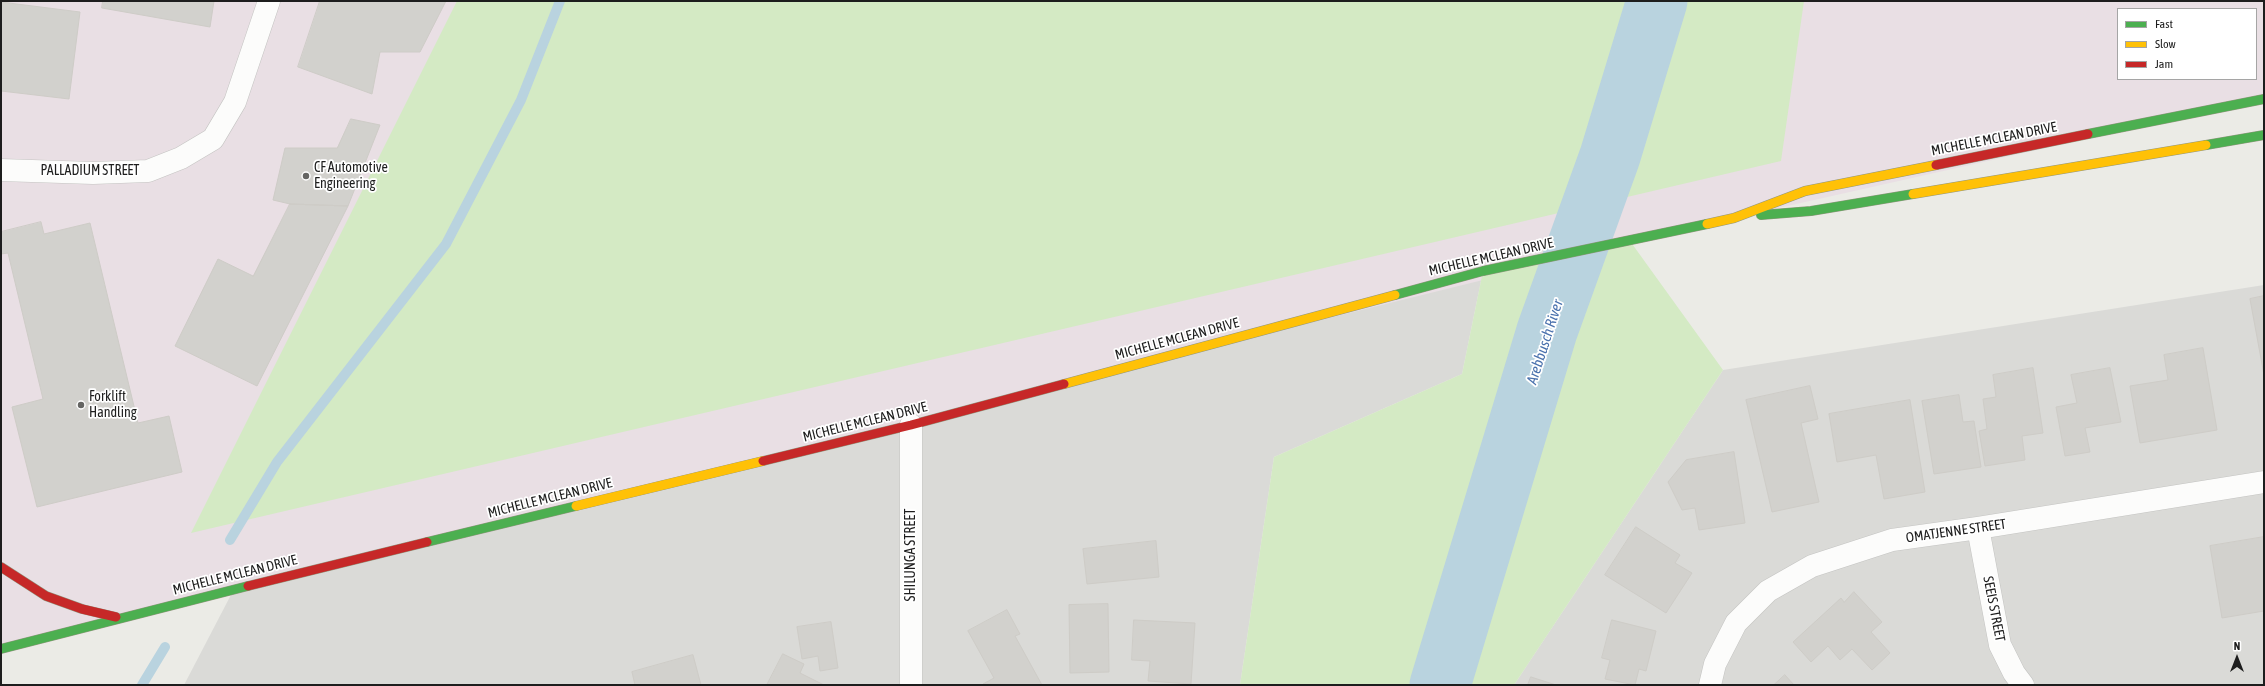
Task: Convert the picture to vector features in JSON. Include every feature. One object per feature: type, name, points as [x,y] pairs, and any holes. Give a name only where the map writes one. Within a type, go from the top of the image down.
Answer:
[{"type":"street","name":"PALLADIUM STREET","points":[[1,170],[93,173],[148,171],[182,158],[213,139],[235,102],[269,1]]},
{"type":"street","name":"MICHELLE MCLEAN DRIVE","points":[[1734,218],[1805,191],[2264,99]]},
{"type":"street","name":"MICHELLE MCLEAN DRIVE","points":[[1,649],[120,618],[911,425],[1483,271],[1734,218],[1811,211],[2264,135]]},
{"type":"street","name":"SHILUNGA STREET","points":[[911,425],[912,685]]},
{"type":"street","name":"OMATJENNE STREET","points":[[1710,685],[1715,664],[1736,624],[1768,591],[1812,566],[1892,540],[1978,528],[2264,482]]},
{"type":"street","name":"SEEIS STREET","points":[[1978,528],[2000,645],[2014,673],[2023,685]]},
{"type":"street","points":[[1,567],[46,596],[82,609],[120,618]]},
{"type":"shaded area","points":[[1,1],[2264,1],[2264,99],[1734,218],[1,646]]},
{"type":"shaded area","points":[[1483,271],[1462,374],[1274,457],[1240,685],[184,685],[234,589]]},
{"type":"shaded area","points":[[2264,285],[2264,685],[1514,685],[1723,370]]},
{"type":"green space","points":[[457,1],[1804,1],[1781,161],[191,533]]},
{"type":"green space","points":[[1630,241],[1723,370],[1514,685],[1240,685],[1274,457],[1462,374],[1483,271]]},
{"type":"building","points":[[103,1],[214,1],[210,27],[102,8]]},
{"type":"building","points":[[320,1],[446,1],[420,52],[380,52],[372,94],[298,67]]},
{"type":"building","points":[[1,2],[80,12],[69,99],[1,91]]},
{"type":"building","points":[[351,119],[380,125],[348,206],[290,204],[273,200],[285,148],[337,148]]},
{"type":"building","points":[[290,204],[348,206],[257,386],[175,346],[218,259],[253,276]]},
{"type":"building","points":[[41,222],[44,234],[90,223],[138,423],[169,416],[182,472],[37,507],[12,407],[43,399],[8,253],[1,254],[1,232]]},
{"type":"building","points":[[2264,296],[2264,375],[2250,299]]},
{"type":"building","points":[[2203,348],[2217,430],[2140,443],[2130,386],[2168,380],[2164,355]]},
{"type":"building","points":[[2033,368],[2043,433],[2022,436],[2025,460],[1985,466],[1979,431],[1987,429],[1983,399],[1996,397],[1993,375]]},
{"type":"building","points":[[2110,368],[2121,422],[2085,428],[2090,452],[2065,456],[2056,407],[2077,403],[2071,375]]},
{"type":"building","points":[[1810,386],[1818,419],[1801,423],[1819,502],[1772,512],[1746,400]]},
{"type":"building","points":[[1959,395],[1963,422],[1974,421],[1981,467],[1934,474],[1922,401]]},
{"type":"building","points":[[1910,400],[1925,492],[1884,499],[1876,455],[1837,462],[1829,414]]},
{"type":"building","points":[[1734,452],[1745,523],[1699,530],[1695,508],[1682,510],[1668,482],[1686,460]]},
{"type":"building","points":[[1636,527],[1680,555],[1675,563],[1692,573],[1666,613],[1605,575]]},
{"type":"building","points":[[2264,537],[2264,611],[2222,618],[2210,546]]},
{"type":"building","points":[[1156,541],[1159,577],[1087,584],[1083,549]]},
{"type":"building","points":[[1854,592],[1882,622],[1871,632],[1890,653],[1872,670],[1852,649],[1840,660],[1828,646],[1811,662],[1793,642],[1841,598],[1844,602]]},
{"type":"building","points":[[1108,604],[1109,672],[1070,673],[1069,605]]},
{"type":"building","points":[[1007,610],[1020,634],[1015,636],[1042,685],[983,684],[994,678],[968,631]]},
{"type":"building","points":[[1134,620],[1195,623],[1191,684],[1148,681],[1150,661],[1132,660]]},
{"type":"building","points":[[1612,620],[1656,631],[1646,671],[1639,669],[1635,685],[1605,679],[1610,660],[1602,658]]},
{"type":"building","points":[[831,622],[838,668],[820,671],[818,656],[802,659],[797,627]]},
{"type":"building","points":[[783,654],[804,664],[800,673],[824,685],[767,685]]},
{"type":"building","points":[[693,655],[701,685],[635,685],[632,672]]},
{"type":"building","points":[[1785,675],[1794,685],[1774,685]]},
{"type":"building","points":[[1531,677],[1556,685],[1528,685]]},
{"type":"waterway","points":[[230,540],[277,462],[446,244],[521,100],[560,1]]},
{"type":"waterway","name":"Arebbusch River","points":[[1440,685],[1547,331],[1610,156],[1657,1]]},
{"type":"waterway","points":[[142,685],[165,647]]},
{"type":"traffic: fast","points":[[2088,134],[2264,99]]},
{"type":"traffic: fast","points":[[2206,145],[2264,135]]},
{"type":"traffic: fast","points":[[1761,215],[1811,211],[1913,194]]},
{"type":"traffic: fast","points":[[1395,295],[1483,271],[1707,224]]},
{"type":"traffic: fast","points":[[427,542],[576,506]]},
{"type":"traffic: fast","points":[[1,649],[248,586]]},
{"type":"traffic: slow","points":[[1913,194],[2206,145]]},
{"type":"traffic: slow","points":[[1707,224],[1734,218],[1805,191],[1936,165]]},
{"type":"traffic: slow","points":[[1064,384],[1395,295]]},
{"type":"traffic: slow","points":[[576,506],[763,461]]},
{"type":"traffic: jam","points":[[1936,165],[2088,134]]},
{"type":"traffic: jam","points":[[763,461],[911,425],[1064,384]]},
{"type":"traffic: jam","points":[[248,586],[427,542]]},
{"type":"traffic: jam","points":[[1,567],[46,596],[82,609],[116,617]]},
{"type":"place","name":"CF Automotive Engineering","points":[[306,176]]},
{"type":"place","name":"Forklift Handling","points":[[81,405]]}]
